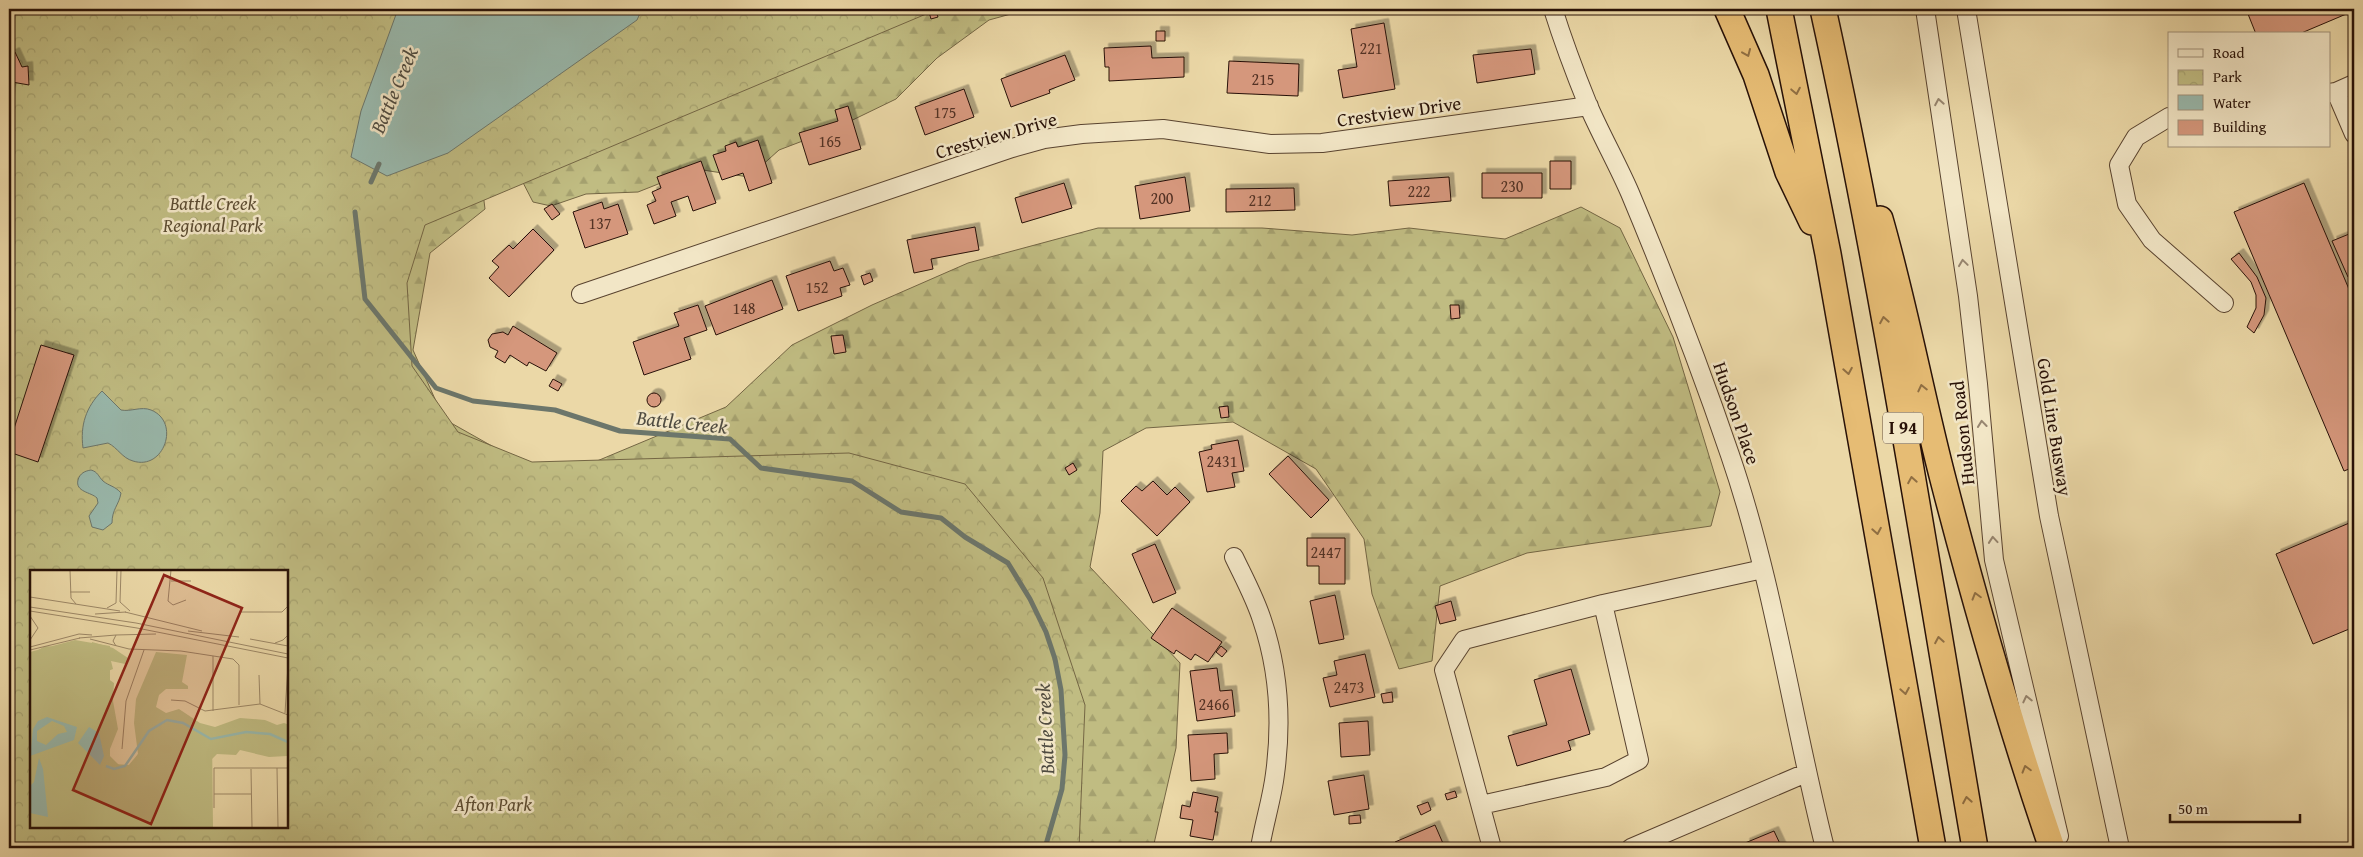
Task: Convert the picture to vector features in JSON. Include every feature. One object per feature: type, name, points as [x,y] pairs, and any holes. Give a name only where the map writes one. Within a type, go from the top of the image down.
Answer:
[{"type":"highway","points":[[1727,9],[1759,84],[1788,172],[1828,254]]},
{"type":"highway","name":"I 94","points":[[1779,9],[1828,254],[1932,848]]},
{"type":"highway","points":[[1825,19],[1898,282],[1933,438],[1954,519],[2028,778],[2052,848]]},
{"type":"highway","name":"I 94","points":[[1825,19],[1860,191],[1895,380],[1975,848]]},
{"type":"street","name":"Hudson Place","points":[[1553,9],[1589,106],[1650,241],[1702,374],[1731,458],[1763,569],[1806,773],[1825,848]]},
{"type":"street","name":"Hudson Road","points":[[1924,9],[1968,296],[1994,560],[2062,848]]},
{"type":"street","name":"Gold Line Busway","points":[[1966,9],[2049,516],[2120,848]]},
{"type":"street","points":[[2354,84],[2333,93],[2354,134]]},
{"type":"street","name":"Crestview Drive","points":[[581,294],[1012,148],[1044,139],[1082,134],[1164,130],[1270,144],[1322,143],[1589,106]]},
{"type":"street","points":[[2168,118],[2136,137],[2119,164],[2127,204],[2152,240],[2224,303]]},
{"type":"street","points":[[1234,557],[1262,619],[1278,695],[1279,732],[1276,773],[1260,848]]},
{"type":"street","points":[[1492,848],[1444,670],[1464,640],[1603,604],[1763,569]]},
{"type":"street","points":[[1481,805],[1606,777],[1639,760],[1603,604]]},
{"type":"street","points":[[1631,848],[1806,773]]},
{"type":"green space","name":"Battle Creek Regional Park","points":[[9,9],[938,9],[425,225],[407,283],[412,366],[458,432],[532,462],[849,453],[965,484],[1043,578],[1085,705],[1079,848],[9,848]]},
{"type":"green space","name":"Afton Park","points":[[773,9],[1029,9],[989,20],[937,58],[896,99],[834,129],[779,150],[749,177],[696,169],[638,192],[586,194],[551,206],[533,202],[517,171],[482,185],[485,209],[430,253],[413,350],[444,419],[522,463],[597,461],[726,407],[792,345],[872,305],[968,263],[1098,228],[1262,228],[1352,235],[1409,228],[1505,239],[1581,207],[1620,228],[1673,337],[1720,492],[1711,526],[1527,553],[1440,586],[1432,661],[1399,669],[1372,594],[1364,539],[1316,469],[1233,422],[1146,428],[1103,451],[1100,513],[1090,567],[1180,663],[1176,748],[1153,848],[9,848],[30,827],[288,827],[288,570],[283,570],[9,467],[164,317]]},
{"type":"water","points":[[398,9],[642,9],[637,20],[448,153],[387,176],[351,157],[361,111]]},
{"type":"water","points":[[102,391],[121,410],[147,409],[160,416],[165,424],[167,434],[165,444],[153,459],[144,462],[133,461],[126,458],[108,443],[83,448],[82,432],[85,417],[92,403]]},
{"type":"water","points":[[91,470],[121,493],[113,514],[112,523],[103,530],[92,527],[89,516],[98,503],[97,498],[81,489],[78,484],[81,474]]},
{"type":"building","points":[[928,9],[935,9],[938,17],[931,19]]},
{"type":"building","points":[[2246,9],[2354,9],[2354,20],[2351,12],[2304,32],[2255,32]]},
{"type":"building","points":[[1384,23],[1395,89],[1343,98],[1338,70],[1357,67],[1351,29]]},
{"type":"building","points":[[1156,31],[1165,31],[1165,41],[1156,41]]},
{"type":"building","points":[[1151,46],[1152,58],[1184,57],[1184,77],[1109,81],[1109,67],[1105,67],[1104,48]]},
{"type":"building","points":[[1531,49],[1535,74],[1477,83],[1473,55]]},
{"type":"building","points":[[15,52],[22,67],[28,66],[29,85],[12,82],[9,104],[9,55]]},
{"type":"building","points":[[1065,55],[1075,80],[1049,90],[1050,93],[1011,107],[1001,79]]},
{"type":"building","points":[[1229,61],[1299,64],[1298,96],[1227,93]]},
{"type":"building","points":[[964,89],[974,117],[925,135],[915,107]]},
{"type":"building","points":[[848,106],[861,149],[809,165],[799,133],[838,121],[835,110]]},
{"type":"building","points":[[758,140],[772,183],[749,191],[743,173],[722,180],[713,155],[726,151],[725,146],[736,142],[738,147]]},
{"type":"building","points":[[701,161],[716,203],[693,211],[688,196],[671,202],[676,216],[654,224],[647,205],[656,201],[652,192],[661,188],[657,177]]},
{"type":"building","points":[[1550,161],[1571,161],[1571,189],[1550,189]]},
{"type":"building","points":[[1482,173],[1542,173],[1542,198],[1482,198]]},
{"type":"building","points":[[1185,177],[1190,211],[1140,219],[1135,186]]},
{"type":"building","points":[[1449,177],[1451,201],[1390,206],[1388,181]]},
{"type":"building","points":[[1064,183],[1072,208],[1022,223],[1015,198]]},
{"type":"building","points":[[2304,183],[2354,301],[2354,467],[2344,471],[2234,212]]},
{"type":"building","points":[[1294,188],[1295,210],[1226,212],[1226,189]]},
{"type":"building","points":[[602,202],[604,209],[618,204],[628,234],[585,248],[573,212]]},
{"type":"building","points":[[552,204],[560,214],[552,220],[544,209]]},
{"type":"building","points":[[975,227],[979,250],[931,259],[933,269],[914,273],[907,240]]},
{"type":"building","points":[[533,229],[554,250],[509,297],[489,278],[499,267],[492,261],[509,245],[513,249]]},
{"type":"building","points":[[2354,232],[2354,274],[2348,277],[2332,241]]},
{"type":"building","points":[[2239,253],[2257,277],[2266,298],[2264,315],[2254,333],[2247,327],[2256,308],[2256,295],[2251,282],[2231,259]]},
{"type":"building","points":[[830,261],[834,271],[843,268],[850,285],[840,288],[842,296],[798,311],[786,276]]},
{"type":"building","points":[[870,273],[873,281],[864,285],[861,276]]},
{"type":"building","points":[[772,280],[783,309],[716,335],[705,306]]},
{"type":"building","points":[[698,305],[707,330],[684,338],[691,359],[644,375],[633,342],[679,326],[674,313]]},
{"type":"building","points":[[1450,305],[1459,305],[1460,318],[1451,319]]},
{"type":"building","points":[[513,326],[557,353],[546,371],[529,362],[527,366],[510,355],[505,363],[495,357],[498,351],[490,347],[488,340],[492,334],[503,332],[508,335]]},
{"type":"building","points":[[843,335],[846,352],[834,354],[831,336]]},
{"type":"building","points":[[41,345],[74,355],[38,462],[9,452],[9,444]]},
{"type":"building","points":[[553,379],[562,384],[558,391],[549,386]]},
{"type":"building","points":[[654,393],[659,395],[661,400],[659,405],[654,407],[649,405],[647,400],[649,395]]},
{"type":"building","points":[[1228,406],[1229,417],[1221,418],[1219,407]]},
{"type":"building","points":[[1238,440],[1244,471],[1232,473],[1235,487],[1207,492],[1199,452],[1212,449],[1211,445]]},
{"type":"building","points":[[1288,456],[1329,500],[1311,518],[1269,474]]},
{"type":"building","points":[[1073,463],[1077,470],[1069,475],[1065,468]]},
{"type":"building","points":[[1153,481],[1167,495],[1175,487],[1190,502],[1157,536],[1121,501],[1136,486],[1142,491]]},
{"type":"building","points":[[2354,521],[2354,627],[2313,644],[2276,554]]},
{"type":"building","points":[[1307,538],[1345,538],[1345,584],[1319,584],[1319,566],[1307,566]]},
{"type":"building","points":[[1155,544],[1176,593],[1153,603],[1132,554]]},
{"type":"building","points":[[1335,595],[1344,639],[1319,644],[1310,601]]},
{"type":"building","points":[[1451,601],[1456,620],[1440,624],[1435,606]]},
{"type":"building","points":[[1172,608],[1222,642],[1208,662],[1195,654],[1191,660],[1176,650],[1174,654],[1151,638]]},
{"type":"building","points":[[1221,646],[1227,651],[1222,657],[1216,652]]},
{"type":"building","points":[[1365,654],[1375,697],[1330,707],[1323,678],[1337,675],[1334,661]]},
{"type":"building","points":[[1217,668],[1220,691],[1232,690],[1235,716],[1197,721],[1190,671]]},
{"type":"building","points":[[1571,669],[1590,734],[1568,741],[1571,750],[1517,766],[1508,736],[1547,725],[1534,680]]},
{"type":"building","points":[[1392,692],[1393,702],[1383,703],[1381,694]]},
{"type":"building","points":[[1368,721],[1370,755],[1341,757],[1339,723]]},
{"type":"building","points":[[1227,733],[1228,753],[1214,754],[1215,779],[1191,781],[1188,735]]},
{"type":"building","points":[[1364,775],[1369,809],[1334,815],[1328,781]]},
{"type":"building","points":[[1455,791],[1457,797],[1447,800],[1445,794]]},
{"type":"building","points":[[1193,792],[1218,797],[1215,812],[1218,812],[1213,840],[1190,836],[1193,820],[1180,818],[1182,805],[1190,807]]},
{"type":"building","points":[[1428,802],[1431,810],[1421,815],[1417,806]]},
{"type":"building","points":[[1360,815],[1361,823],[1349,824],[1349,816]]},
{"type":"building","points":[[1435,825],[1445,848],[1398,848],[1395,842]]},
{"type":"building","points":[[1774,831],[1782,848],[1747,848],[1745,843]]},
{"type":"waterway","name":"Battle Creek","points":[[371,182],[379,164]]},
{"type":"waterway","name":"Battle Creek","points":[[355,212],[365,299],[436,388],[473,401],[555,410],[620,431],[730,439],[761,468],[852,481],[901,512],[941,518],[965,537],[1008,563],[1030,599],[1046,632],[1055,659],[1061,690],[1065,755],[1062,789],[1045,848]]}]
